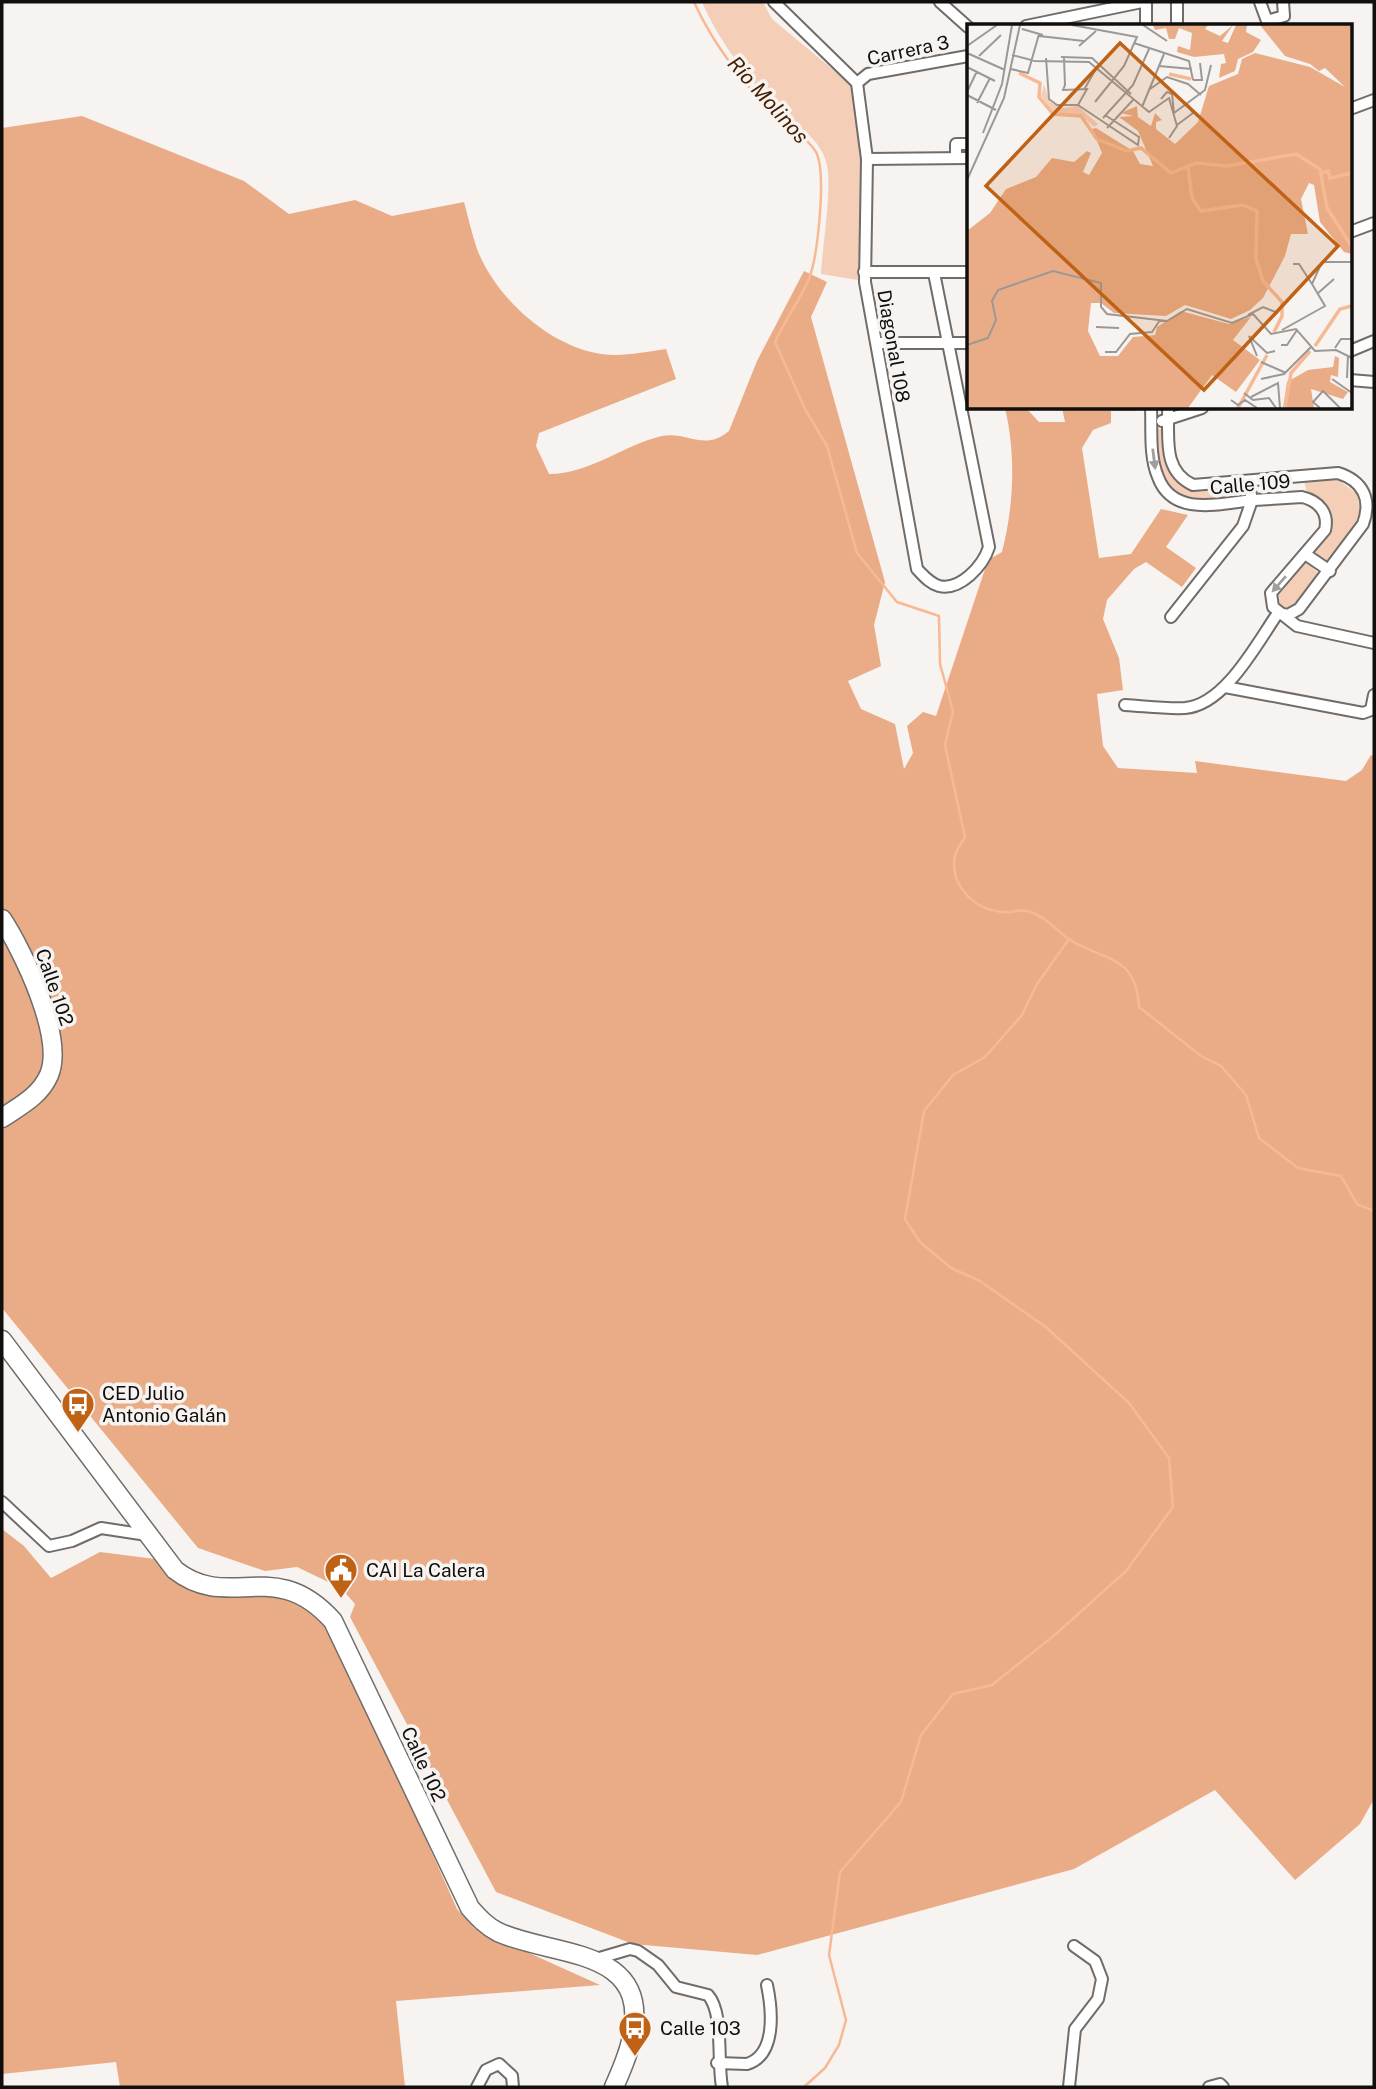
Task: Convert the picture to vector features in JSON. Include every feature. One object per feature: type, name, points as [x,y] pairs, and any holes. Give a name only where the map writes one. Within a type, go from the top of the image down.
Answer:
[{"type":"main road","name":"Calle 102","points":[[2,919],[24,959],[48,1026],[53,1052],[49,1074],[34,1095],[2,1118]]},
{"type":"main road","points":[[2,1340],[147,1535]]},
{"type":"main road","name":"Calle 102","points":[[147,1535],[169,1564],[193,1582],[216,1588],[283,1587],[315,1602],[341,1632],[460,1892],[478,1917],[506,1935],[597,1959]]},
{"type":"main road","points":[[597,1959],[612,1968],[623,1982],[632,2002],[634,2026],[614,2087]]},
{"type":"street","points":[[774,2],[857,83]]},
{"type":"street","points":[[940,2],[967,26]]},
{"type":"street","points":[[1036,24],[1144,2],[1146,24]]},
{"type":"street","points":[[1177,2],[1177,24]]},
{"type":"street","points":[[1261,2],[1267,21],[1284,16],[1283,2]]},
{"type":"street","name":"Carrera 3","points":[[857,83],[868,75],[967,55]]},
{"type":"street","name":"Diagonal 108","points":[[857,83],[867,159],[864,272],[917,569],[929,581],[940,586],[955,585],[980,564],[989,547],[950,343]]},
{"type":"street","points":[[1352,107],[1374,100]]},
{"type":"street","points":[[956,158],[956,144],[967,144]]},
{"type":"street","points":[[867,159],[967,158]]},
{"type":"street","points":[[1352,231],[1374,223]]},
{"type":"street","points":[[864,272],[967,272]]},
{"type":"street","points":[[934,273],[950,343]]},
{"type":"street","points":[[1352,350],[1374,341]]},
{"type":"street","points":[[877,343],[967,343]]},
{"type":"street","points":[[1352,380],[1374,382]]},
{"type":"street","name":"Calle 109","points":[[1151,410],[1153,462],[1158,480],[1169,493],[1182,502],[1200,506],[1302,497],[1318,503],[1326,517],[1325,530],[1305,554]]},
{"type":"street","name":"Calle 109","points":[[1168,410],[1170,460],[1182,480],[1203,485],[1338,473],[1358,483],[1367,501],[1367,513],[1363,524],[1330,571]]},
{"type":"street","points":[[1152,420],[1168,421],[1197,410]]},
{"type":"street","name":"Calle 109","points":[[1301,476],[1302,497]]},
{"type":"street","points":[[1171,617],[1243,526],[1252,500],[1248,481]]},
{"type":"street","points":[[1278,612],[1295,613],[1330,571],[1305,554],[1271,593],[1273,607],[1278,612],[1287,621],[1306,629],[1374,643]]},
{"type":"street","points":[[1125,705],[1185,708],[1209,700],[1225,687],[1278,612]]},
{"type":"street","points":[[1225,687],[1363,713],[1371,710],[1374,695]]},
{"type":"street","points":[[2,1502],[49,1546],[101,1528],[147,1535]]},
{"type":"street","points":[[1069,2087],[1075,2029],[1098,1999],[1102,1979],[1095,1961],[1074,1946]]},
{"type":"street","points":[[597,1959],[630,1949],[638,1951],[653,1960],[676,1987],[708,1995],[718,2016],[717,2063],[722,2087]]},
{"type":"street","points":[[717,2063],[747,2064],[761,2054],[771,2026],[767,1985]]},
{"type":"street","points":[[477,2087],[486,2070],[499,2064],[512,2076],[513,2087]]},
{"type":"street","points":[[1209,2087],[1220,2084],[1223,2087]]},
{"type":"shaded area","points":[[702,2],[763,2],[772,19],[854,87],[862,163],[858,280],[821,274],[828,172],[820,148],[768,100],[749,77],[723,41]]},
{"type":"shaded area","points":[[82,116],[244,181],[289,214],[355,200],[392,216],[464,202],[477,249],[486,267],[497,285],[527,317],[562,341],[601,354],[625,355],[666,349],[676,379],[539,433],[536,446],[549,474],[578,469],[662,436],[712,440],[729,431],[757,361],[804,271],[827,282],[811,317],[885,582],[874,625],[881,666],[848,681],[861,709],[895,724],[904,769],[913,753],[907,726],[923,712],[936,716],[988,560],[1002,552],[1012,480],[1011,444],[1005,410],[1028,410],[1039,422],[1065,422],[1062,410],[1137,410],[1111,411],[1111,423],[1093,430],[1082,448],[1099,558],[1131,554],[1161,509],[1188,515],[1166,547],[1196,568],[1182,587],[1146,562],[1134,569],[1107,600],[1103,619],[1119,658],[1123,690],[1097,694],[1103,746],[1118,768],[1197,773],[1195,761],[1346,781],[1362,770],[1371,755],[1374,756],[1374,1799],[1360,1824],[1295,1880],[1215,1790],[1074,1869],[757,1955],[633,1944],[496,1892],[350,1617],[355,1604],[341,1588],[297,1567],[265,1571],[198,1548],[2,1308],[2,128]]},
{"type":"shaded area","points":[[1156,429],[1163,429],[1168,465],[1179,484],[1201,490],[1235,488],[1237,499],[1198,500],[1173,491],[1165,482],[1160,469]]},
{"type":"shaded area","points":[[1336,478],[1357,494],[1361,516],[1328,563],[1313,551],[1330,517],[1324,504],[1307,494],[1304,480]]},
{"type":"shaded area","points":[[1306,562],[1319,574],[1292,606],[1285,609],[1280,607],[1279,595]]},
{"type":"shaded area","points":[[2,1529],[24,1546],[51,1578],[100,1552],[155,1559],[193,1587],[222,1596],[270,1593],[293,1597],[330,1625],[457,1909],[474,1928],[600,1985],[396,2001],[405,2087],[120,2087],[116,2062],[2,2074]]},
{"type":"waterway","name":"Río Molinos","points":[[694,2],[720,49],[742,78],[778,118],[804,139],[817,154],[821,198],[812,270],[775,342],[805,409],[827,446],[857,553],[897,602],[939,616],[940,664],[953,711],[945,745],[965,837],[955,856],[954,867],[961,887],[967,896],[985,908],[1033,913],[1080,946],[1115,961],[1124,968],[1132,977],[1139,1007],[1201,1056],[1221,1066],[1246,1095],[1259,1138],[1298,1168],[1341,1176],[1357,1204],[1374,1211]]},
{"type":"waterway","points":[[804,2087],[825,2068],[839,2045],[846,2020],[829,1955],[840,1872],[901,1802],[921,1735],[953,1694],[992,1685],[1057,1633],[1126,1571],[1173,1507],[1169,1458],[1129,1403],[1047,1328],[980,1281],[951,1268],[920,1242],[905,1219],[924,1111],[953,1075],[985,1057],[1022,1015],[1037,984],[1069,939]]},
{"type":"place","name":"CED Julio Antonio Galán","points":[[78,1434]]},
{"type":"place","name":"CAI La Calera","points":[[341,1600]]},
{"type":"place","name":"Calle 103","points":[[635,2058]]}]
